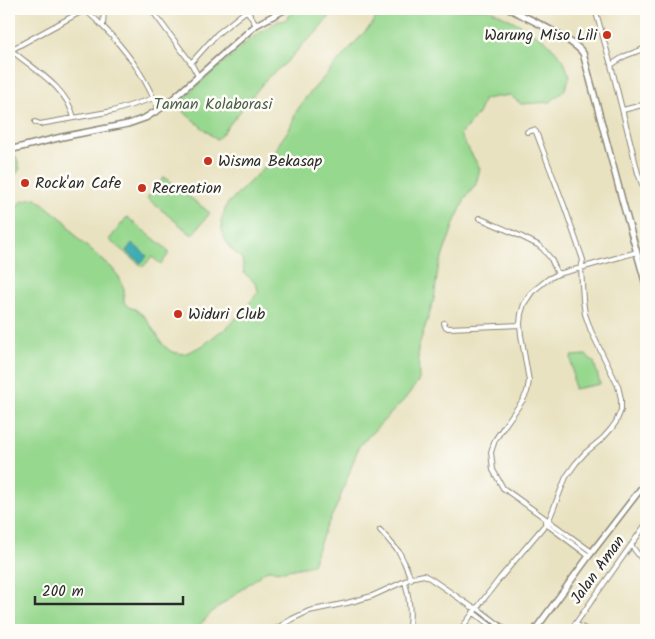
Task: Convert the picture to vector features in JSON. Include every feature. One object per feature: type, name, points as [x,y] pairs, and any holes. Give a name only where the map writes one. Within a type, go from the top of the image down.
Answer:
[{"type":"street","points":[[74,118],[72,110],[53,84],[10,50],[85,9],[130,57],[141,72],[159,110]]},
{"type":"street","points":[[103,27],[104,9]]},
{"type":"street","points":[[151,9],[191,63],[198,76]]},
{"type":"street","points":[[191,63],[217,34],[248,9],[256,25]]},
{"type":"street","points":[[9,141],[11,149],[128,124],[145,118],[164,106],[256,25],[286,9]]},
{"type":"street","points":[[510,9],[577,46],[583,53],[646,285]]},
{"type":"street","points":[[595,9],[638,173],[646,193]]},
{"type":"street","points":[[611,65],[625,56],[646,48]]},
{"type":"street","points":[[35,122],[40,124],[113,111],[154,98]]},
{"type":"street","points":[[623,110],[646,104]]},
{"type":"street","points":[[460,630],[473,613],[474,607],[548,522],[566,477],[585,453],[611,429],[621,410],[618,386],[591,331],[585,314],[581,268],[583,260],[536,132],[534,130],[527,132]]},
{"type":"street","points":[[479,218],[516,234],[543,249],[556,267],[558,274]]},
{"type":"street","points":[[591,554],[503,488],[493,470],[491,452],[495,440],[527,392],[529,381],[520,325],[524,304],[532,292],[548,279],[558,274],[637,252]]},
{"type":"street","points":[[444,323],[448,328],[520,325]]},
{"type":"street","points":[[535,630],[646,482]]},
{"type":"street","name":"Jalan Aman","points":[[570,630],[646,524]]},
{"type":"street","points":[[380,530],[399,552],[411,579]]},
{"type":"street","points":[[631,545],[646,565]]},
{"type":"street","points":[[274,630],[309,611],[372,596],[411,579],[424,576],[474,607],[506,630]]},
{"type":"street","points":[[405,582],[410,607],[408,630]]},
{"type":"street","points":[[473,613],[496,630]]},
{"type":"street","points":[[575,624],[587,630]]},
{"type":"green space","name":"Taman Kolaborasi","points":[[301,9],[336,9],[287,62],[267,78],[217,140],[180,109],[178,103],[181,100],[249,40]]},
{"type":"green space","points":[[381,9],[489,9],[546,41],[563,59],[570,77],[564,91],[550,102],[521,104],[510,95],[484,99],[478,114],[460,135],[480,168],[476,184],[465,199],[455,221],[438,269],[434,299],[418,349],[419,380],[404,400],[359,446],[338,503],[316,553],[313,565],[283,571],[267,570],[212,612],[195,630],[9,630],[9,211],[24,201],[36,198],[66,222],[78,239],[112,268],[119,277],[124,289],[124,302],[128,307],[135,309],[145,317],[164,346],[172,352],[184,354],[204,345],[227,328],[242,313],[258,292],[255,284],[244,273],[242,259],[230,248],[223,235],[221,221],[227,204],[263,169],[275,153],[290,128],[296,112],[307,96],[370,26]]},
{"type":"green space","points":[[16,156],[20,169],[9,182],[9,159]]},
{"type":"green space","points":[[164,177],[210,213],[192,235],[147,198]]},
{"type":"green space","points":[[127,217],[168,250],[168,255],[161,264],[152,257],[143,267],[109,240]]},
{"type":"green space","points":[[586,355],[594,362],[600,384],[574,389],[571,356]]},
{"type":"water","points":[[132,243],[147,256],[141,263],[126,251]]},
{"type":"place","name":"Warung Miso Lili","points":[[607,35]]},
{"type":"place","name":"Wisma Bekasap","points":[[208,161]]},
{"type":"place","name":"Rock'an Cafe","points":[[25,183]]},
{"type":"place","name":"Recreation","points":[[142,188]]},
{"type":"place","name":"Widuri Club","points":[[178,314]]}]
